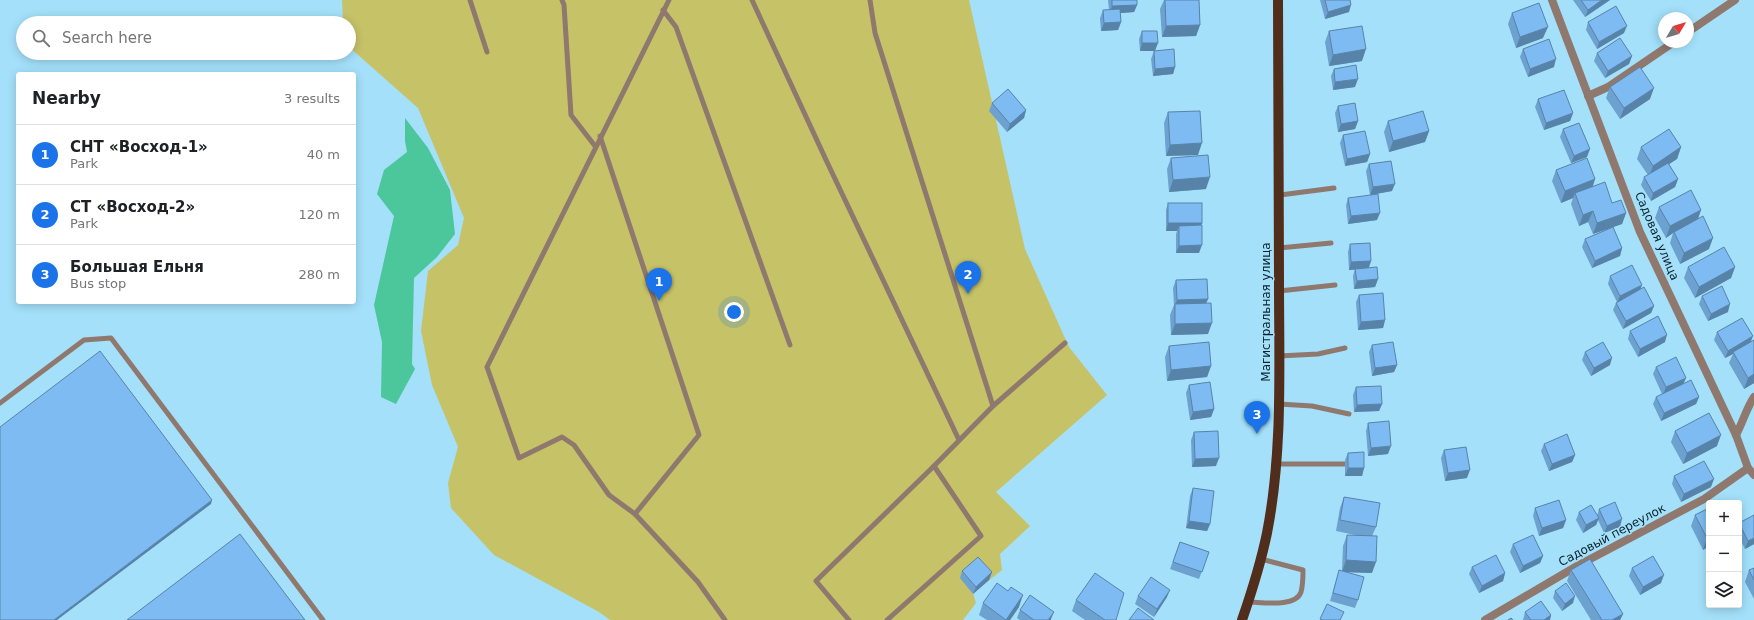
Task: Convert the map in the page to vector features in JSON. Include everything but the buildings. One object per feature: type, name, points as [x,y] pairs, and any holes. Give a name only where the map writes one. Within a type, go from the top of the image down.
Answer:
[{"type":"main road","name":"Магистральная улица","points":[[1242,620],[1261,559],[1267,533],[1276,464],[1279,404],[1280,194],[1278,0]]},
{"type":"street","name":"Садовая улица","points":[[1552,0],[1640,232],[1736,435],[1748,468],[1754,475]]},
{"type":"street","points":[[1694,28],[1735,0]]},
{"type":"street","points":[[1588,96],[1608,87],[1665,48]]},
{"type":"street","points":[[1736,435],[1743,422],[1747,408],[1754,397]]},
{"type":"street","name":"Садовый переулок","points":[[1485,620],[1577,566],[1704,499],[1748,468]]},
{"type":"lane","points":[[470,0],[487,52]]},
{"type":"lane","points":[[562,0],[564,5],[571,115],[595,146]]},
{"type":"lane","points":[[668,0],[487,367],[519,458],[562,437],[574,445],[609,495],[635,514],[698,582],[725,620]]},
{"type":"lane","points":[[752,0],[959,440]]},
{"type":"lane","points":[[870,0],[875,33],[993,406]]},
{"type":"lane","points":[[663,10],[676,28],[790,345]]},
{"type":"lane","points":[[600,136],[699,435],[635,514]]},
{"type":"lane","points":[[1280,194],[1334,188]]},
{"type":"lane","points":[[1279,248],[1331,243]]},
{"type":"lane","points":[[1279,291],[1335,285]]},
{"type":"lane","points":[[0,403],[84,340],[111,338],[323,620]]},
{"type":"lane","points":[[849,620],[816,581],[993,406],[1065,343]]},
{"type":"lane","points":[[1279,356],[1318,354],[1345,348]]},
{"type":"lane","points":[[1279,404],[1312,406],[1349,414]]},
{"type":"lane","points":[[1276,464],[1347,464]]},
{"type":"lane","points":[[887,620],[981,536],[934,466]]},
{"type":"lane","points":[[1248,602],[1287,603],[1297,599],[1301,592],[1303,570],[1261,559]]},
{"type":"shaded area","points":[[342,0],[969,0],[1025,249],[1069,347],[1107,395],[996,492],[1030,526],[1000,554],[1002,570],[973,593],[976,603],[963,620],[610,620],[599,612],[494,555],[451,508],[448,483],[458,447],[432,385],[421,331],[428,271],[458,245],[464,218],[418,108],[356,53],[356,16],[343,16]]},
{"type":"shaded area","points":[[405,118],[428,148],[450,190],[455,234],[437,257],[414,278],[412,364],[415,369],[396,404],[381,397],[382,342],[374,305],[394,216],[377,194],[384,170],[407,152],[405,141]]},
{"type":"place","name":"СТ «Восход-2»","points":[[968,294]]},
{"type":"place","name":"СНТ «Восход-1»","points":[[659,301]]},
{"type":"place","name":"Большая Ельня","points":[[1257,434]]}]
